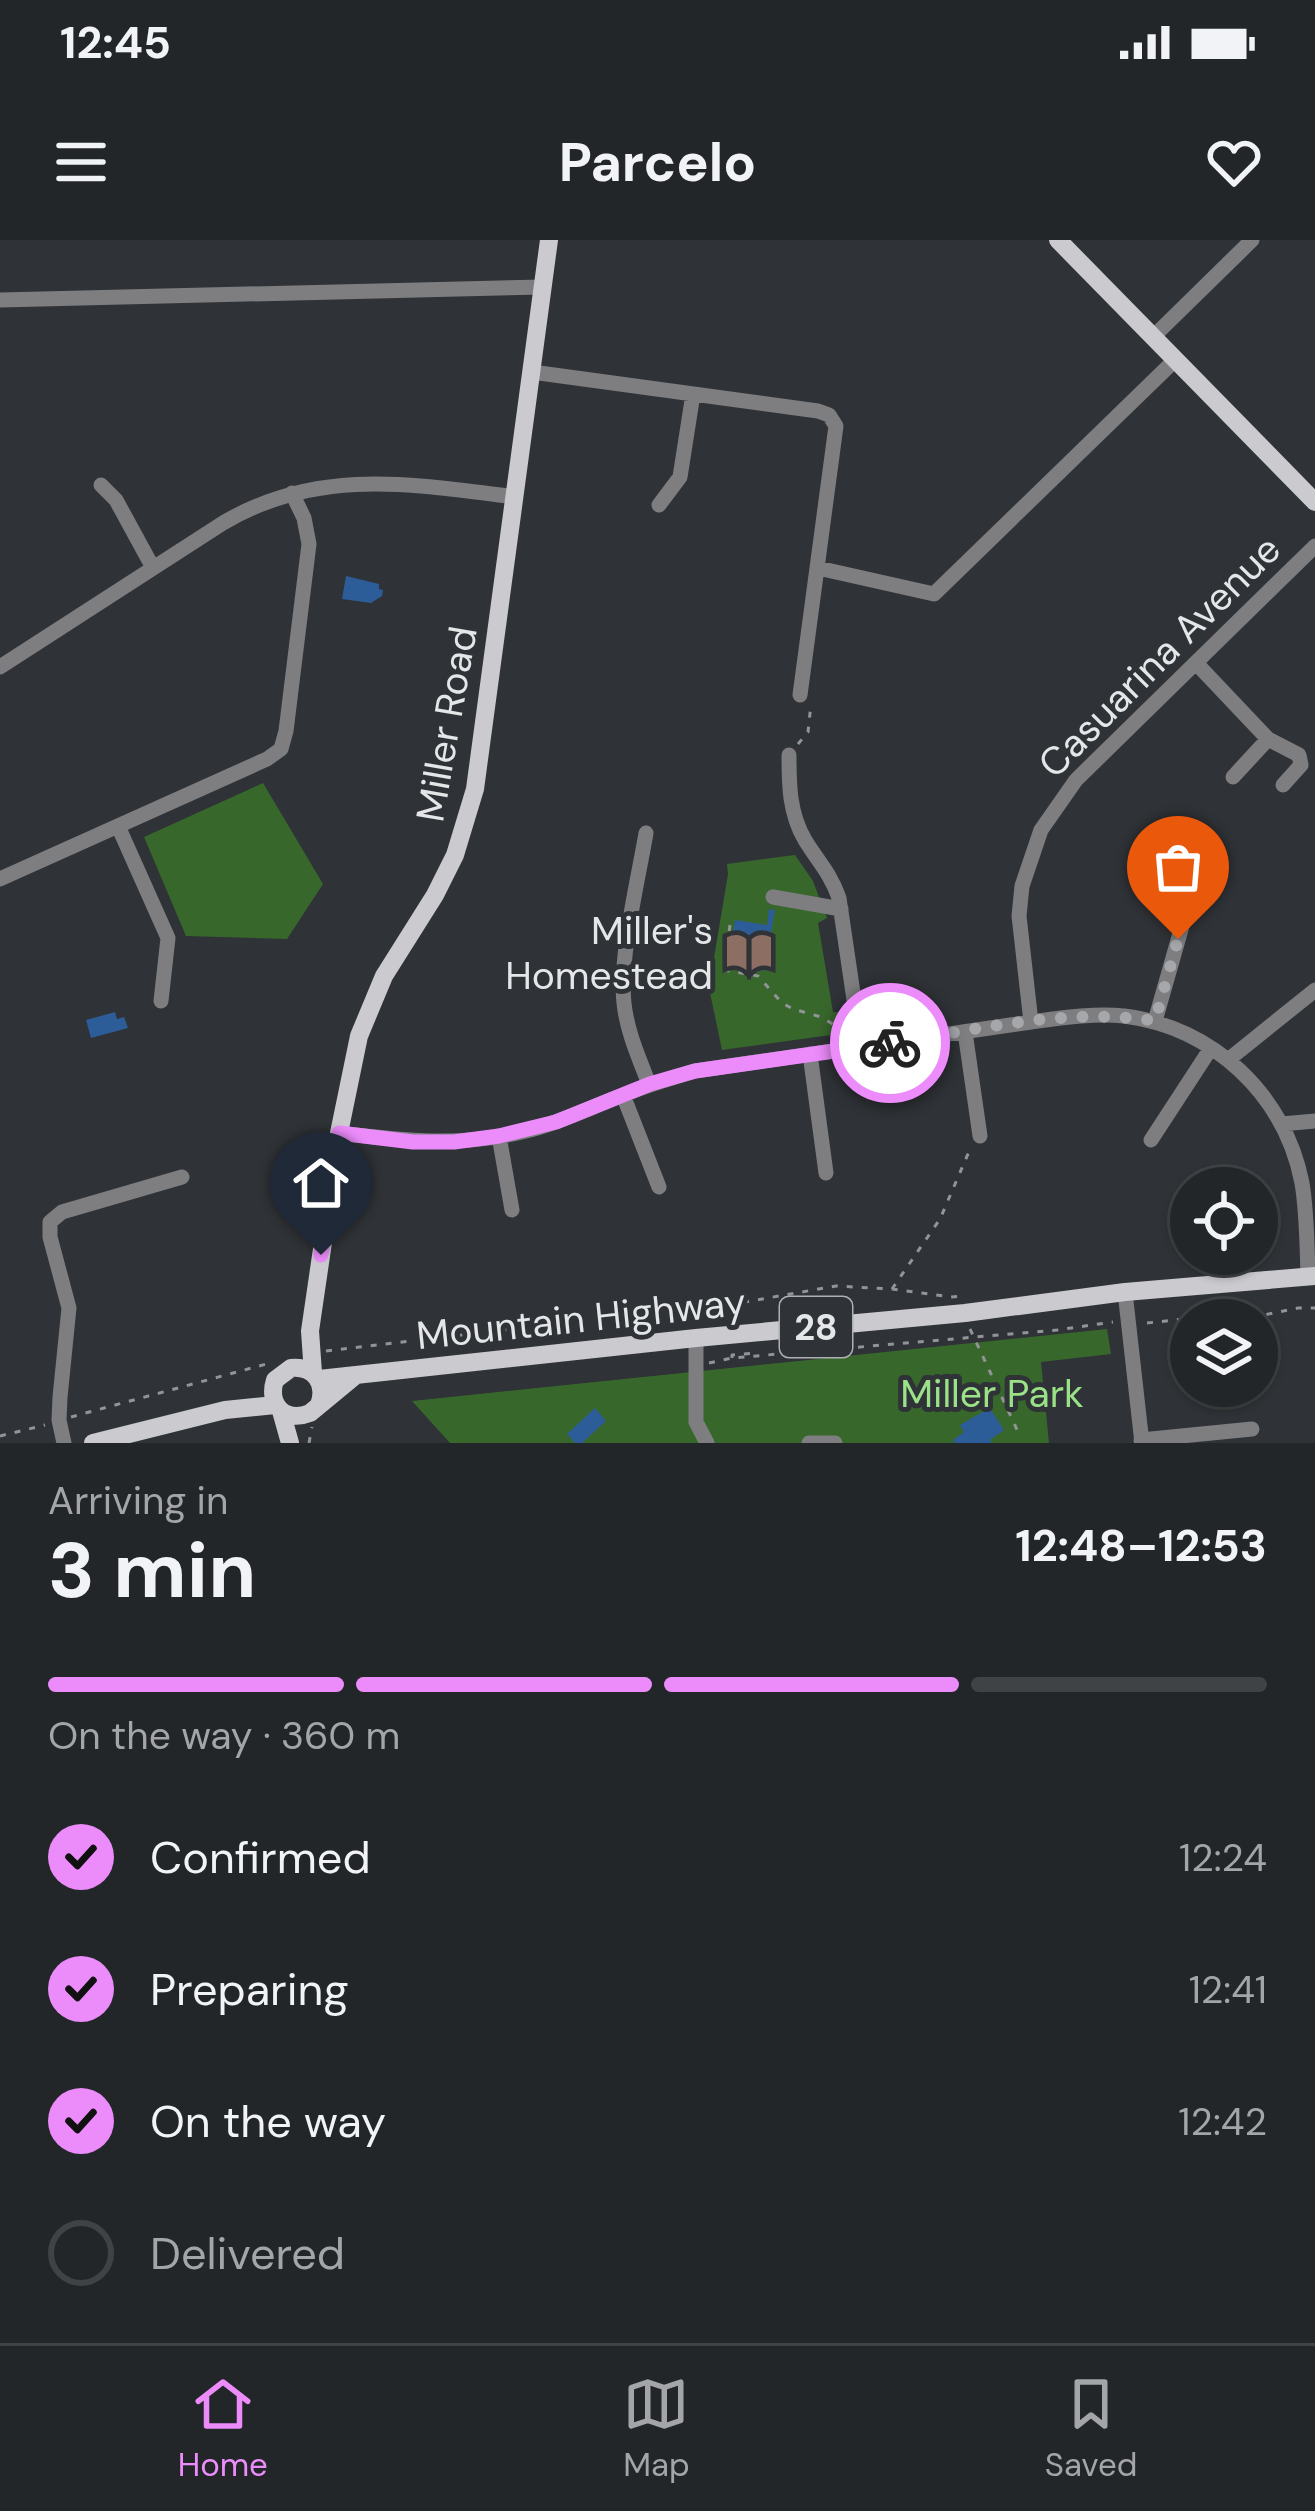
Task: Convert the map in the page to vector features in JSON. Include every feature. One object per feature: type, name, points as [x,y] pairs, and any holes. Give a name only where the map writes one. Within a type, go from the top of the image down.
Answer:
[{"type":"main road","name":"Miller Road","points":[[316,1376],[313,1351],[339,1133],[359,1036],[384,976],[454,855],[475,789],[549,240]]},
{"type":"main road","points":[[1058,240],[1315,502]]},
{"type":"main road","name":"Mountain Highway","points":[[316,1376],[356,1376],[1311,1276]]},
{"type":"main road","name":"Miller Road","points":[[282,1365],[316,1344]]},
{"type":"main road","points":[[282,1365],[276,1401],[290,1443]]},
{"type":"main road","name":"28","points":[[282,1365],[316,1376]]},
{"type":"main road","points":[[300,1443],[322,1388],[316,1376]]},
{"type":"main road","points":[[276,1401],[290,1417],[312,1413],[356,1376]]},
{"type":"main road","points":[[93,1443],[276,1401]]},
{"type":"street","points":[[1153,337],[1252,240]]},
{"type":"street","points":[[0,300],[543,286]]},
{"type":"street","points":[[818,568],[934,594],[1175,360]]},
{"type":"street","points":[[532,371],[829,415],[836,426],[806,696]]},
{"type":"street","points":[[658,505],[680,477],[693,394]]},
{"type":"street","points":[[0,667],[241,512],[292,493],[395,482],[514,497]]},
{"type":"street","points":[[101,485],[116,500],[152,566]]},
{"type":"street","points":[[0,879],[281,749],[309,544],[292,493]]},
{"type":"street","name":"Casuarina Avenue","points":[[1031,1022],[1019,916],[1022,886],[1041,830],[1076,780],[1315,546]]},
{"type":"street","points":[[1196,663],[1268,739],[1301,760],[1283,785]]},
{"type":"street","points":[[1232,777],[1268,739]]},
{"type":"street","points":[[789,755],[796,823],[833,879],[841,909],[861,1047]]},
{"type":"street","points":[[118,826],[168,938],[161,1001]]},
{"type":"street","points":[[646,833],[623,996],[633,1042],[650,1084]]},
{"type":"street","points":[[773,897],[841,909]]},
{"type":"street","points":[[1155,1021],[1188,904]]},
{"type":"street","points":[[1228,1060],[1315,990]]},
{"type":"street","points":[[339,1133],[413,1142],[499,1136],[556,1122],[695,1071],[1071,1017],[1155,1021],[1192,1036],[1228,1060],[1259,1088],[1282,1124],[1302,1186],[1311,1276]]},
{"type":"street","points":[[965,1032],[980,1136]]},
{"type":"street","points":[[1151,1140],[1211,1048]]},
{"type":"street","points":[[810,1054],[826,1173]]},
{"type":"street","points":[[623,1095],[659,1187]]},
{"type":"street","points":[[1282,1124],[1315,1121]]},
{"type":"street","points":[[499,1136],[512,1210]]},
{"type":"street","points":[[64,1443],[59,1420],[69,1308],[50,1222],[62,1212],[182,1177]]},
{"type":"street","points":[[1125,1292],[1142,1442],[1252,1430]]},
{"type":"street","points":[[695,1338],[696,1422],[707,1443]]},
{"type":"street","points":[[809,1443],[835,1443]]},
{"type":"path","points":[[789,755],[808,732],[806,696]]},
{"type":"path","points":[[730,925],[724,970],[758,976],[782,1003],[848,1033]]},
{"type":"path","points":[[892,1289],[940,1219],[968,1150],[980,1136]]},
{"type":"path","points":[[316,1344],[745,1302],[836,1286],[965,1296]]},
{"type":"path","points":[[1278,1312],[1315,1307]]},
{"type":"path","points":[[1147,1323],[1170,1321]]},
{"type":"path","points":[[695,1366],[732,1358],[1113,1322]]},
{"type":"path","points":[[974,1335],[1020,1436]]},
{"type":"path","points":[[732,1358],[756,1353]]},
{"type":"path","points":[[71,1417],[282,1365]]},
{"type":"path","points":[[310,1443],[312,1413]]},
{"type":"path","points":[[0,1436],[47,1424]]},
{"type":"green space","points":[[263,783],[323,884],[287,939],[186,936],[144,837]]},
{"type":"green space","points":[[795,855],[813,881],[827,918],[818,923],[833,1012],[844,1013],[844,1024],[838,1034],[722,1050],[709,988],[727,864]]},
{"type":"green space","name":"Miller Park","points":[[1107,1329],[1111,1354],[1041,1362],[1049,1443],[450,1443],[412,1401]]},
{"type":"building","points":[[346,576],[379,584],[382,596],[371,603],[342,599]]},
{"type":"building","name":"Miller's Homestead","points":[[769,909],[775,910],[764,971],[728,965],[735,920],[767,925]]},
{"type":"building","points":[[115,1012],[117,1019],[124,1017],[128,1028],[91,1038],[86,1020]]},
{"type":"building","points":[[595,1408],[606,1421],[582,1443],[575,1443],[567,1434]]},
{"type":"building","points":[[990,1408],[1004,1430],[992,1443],[955,1443],[964,1432],[960,1425]]},
{"type":"way so far","points":[[890,1043],[1071,1017],[1155,1021],[1178,939]]},
{"type":"place","name":"Miller's Homestead","points":[[749,952]]},
{"type":"route","points":[[321,1255],[339,1133],[413,1142],[499,1136],[556,1122],[695,1071],[890,1043]]}]
